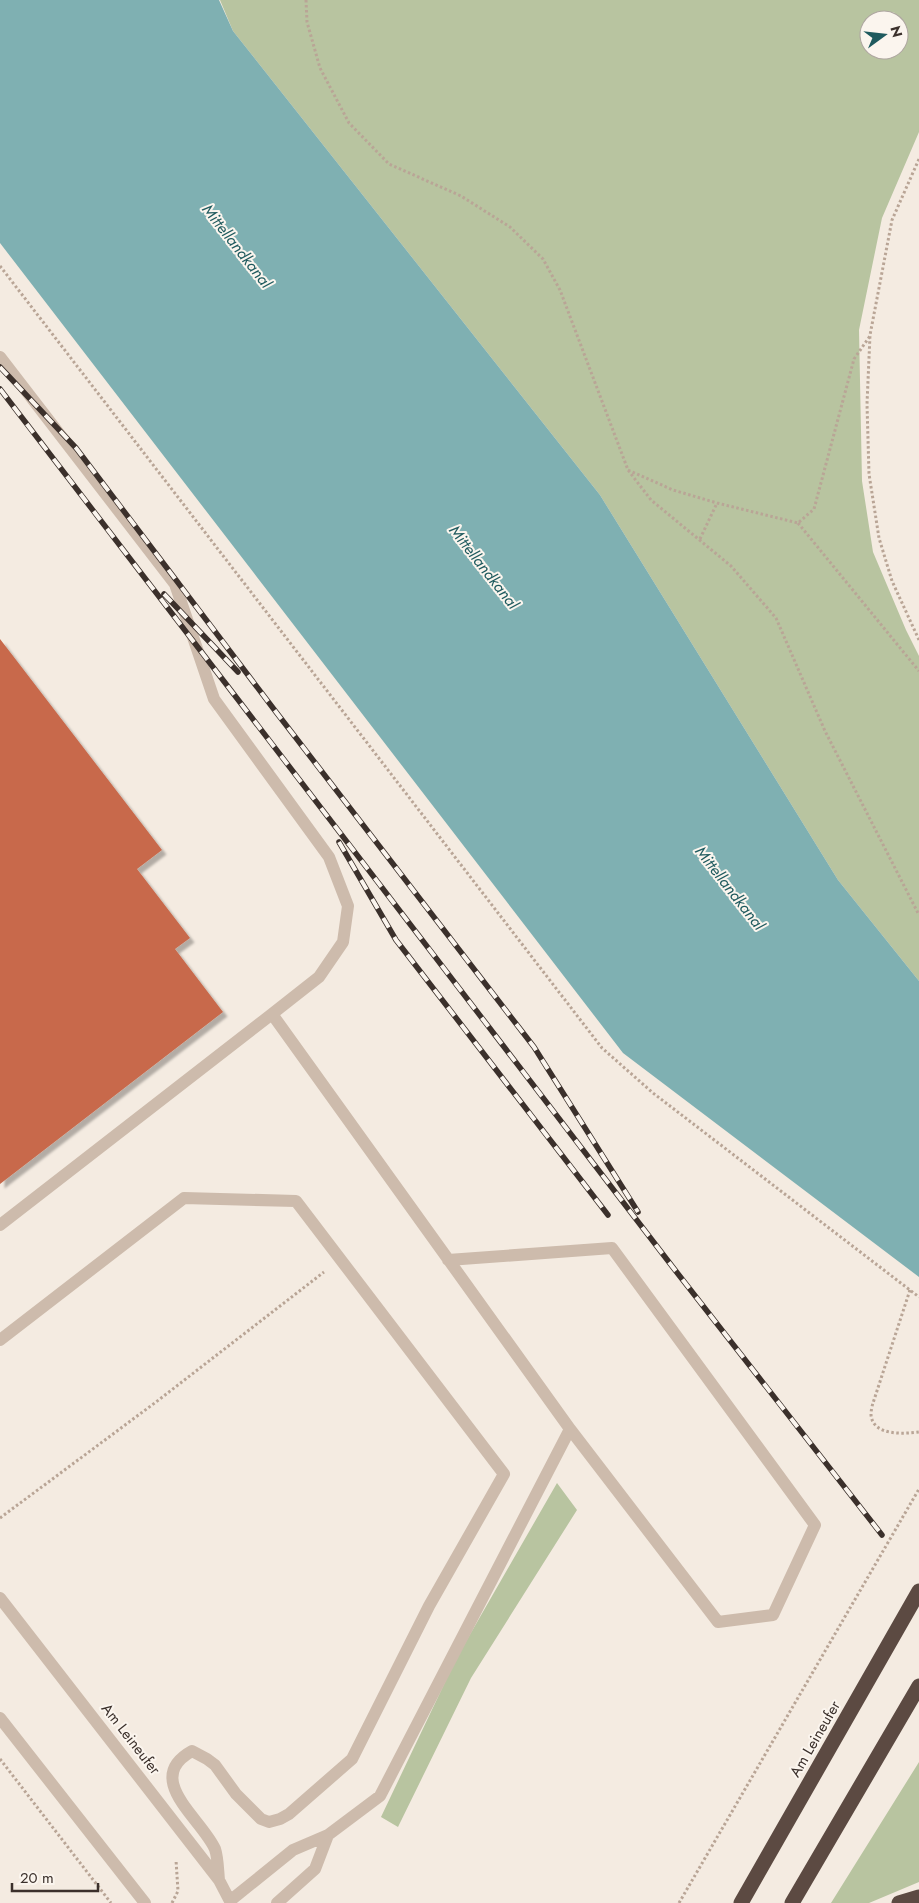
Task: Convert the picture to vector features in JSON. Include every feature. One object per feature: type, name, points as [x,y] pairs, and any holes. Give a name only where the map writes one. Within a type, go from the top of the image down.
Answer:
[{"type":"highway","name":"Am Leineufer","points":[[741,1903],[919,1592]]},
{"type":"highway","points":[[792,1903],[919,1686]]},
{"type":"highway","points":[[899,1903],[919,1897]]},
{"type":"street","points":[[0,357],[175,584],[214,699],[330,857],[348,906],[343,942],[319,977],[0,1225]]},
{"type":"street","points":[[272,1014],[448,1260],[570,1429],[718,1622],[773,1614],[815,1525],[612,1248],[448,1260]]},
{"type":"street","points":[[0,1340],[184,1198],[296,1201],[504,1474],[429,1606],[352,1759],[289,1814],[269,1822],[261,1819],[236,1794],[207,1759],[192,1751],[182,1757],[172,1774],[172,1784],[216,1851],[219,1880]]},
{"type":"street","points":[[231,1902],[294,1850],[328,1835],[380,1796],[570,1429]]},
{"type":"street","name":"Am Leineufer","points":[[0,1598],[219,1880],[231,1902]]},
{"type":"street","points":[[0,1718],[145,1903]]},
{"type":"street","points":[[277,1903],[314,1869],[328,1835]]},
{"type":"path","points":[[306,0],[307,22],[320,68],[349,123],[389,164],[461,196],[510,227],[543,259],[560,290],[628,470],[651,500],[731,566],[776,618],[825,731],[919,915]]},
{"type":"path","points":[[919,159],[892,220],[870,335],[867,404],[869,474],[879,538],[892,581],[919,640]]},
{"type":"path","points":[[0,266],[602,1048],[652,1093],[919,1297]]},
{"type":"path","points":[[798,523],[814,509],[854,359],[870,335]]},
{"type":"path","points":[[628,470],[673,490],[716,503],[798,523],[919,671]]},
{"type":"path","points":[[700,539],[716,503]]},
{"type":"path","points":[[0,1518],[156,1402],[342,1259]]},
{"type":"path","points":[[910,1290],[873,1402],[871,1415],[875,1424],[886,1431],[905,1434],[919,1432]]},
{"type":"path","points":[[679,1903],[919,1489]]},
{"type":"path","points":[[0,1759],[111,1903]]},
{"type":"green space","points":[[220,0],[919,0],[919,132],[882,218],[859,330],[862,481],[873,552],[919,656],[919,981],[838,880],[600,495],[233,31]]},
{"type":"green space","points":[[557,1483],[577,1510],[471,1678],[398,1827],[381,1817],[457,1657]]},
{"type":"green space","points":[[919,1762],[919,1882],[869,1903],[831,1903]]},
{"type":"water","name":"Mittellandkanal","points":[[0,0],[219,0],[233,31],[600,495],[838,880],[919,981],[919,1277],[623,1053],[0,243]]},
{"type":"building","points":[[0,639],[162,850],[137,869],[190,938],[175,949],[223,1012],[0,1184]]},
{"type":"railway","points":[[0,367],[76,448],[534,1047],[638,1212]]},
{"type":"railway","points":[[0,389],[675,1270],[882,1535]]},
{"type":"railway","points":[[164,594],[238,672]]},
{"type":"railway","points":[[339,842],[396,940],[608,1215]]}]
